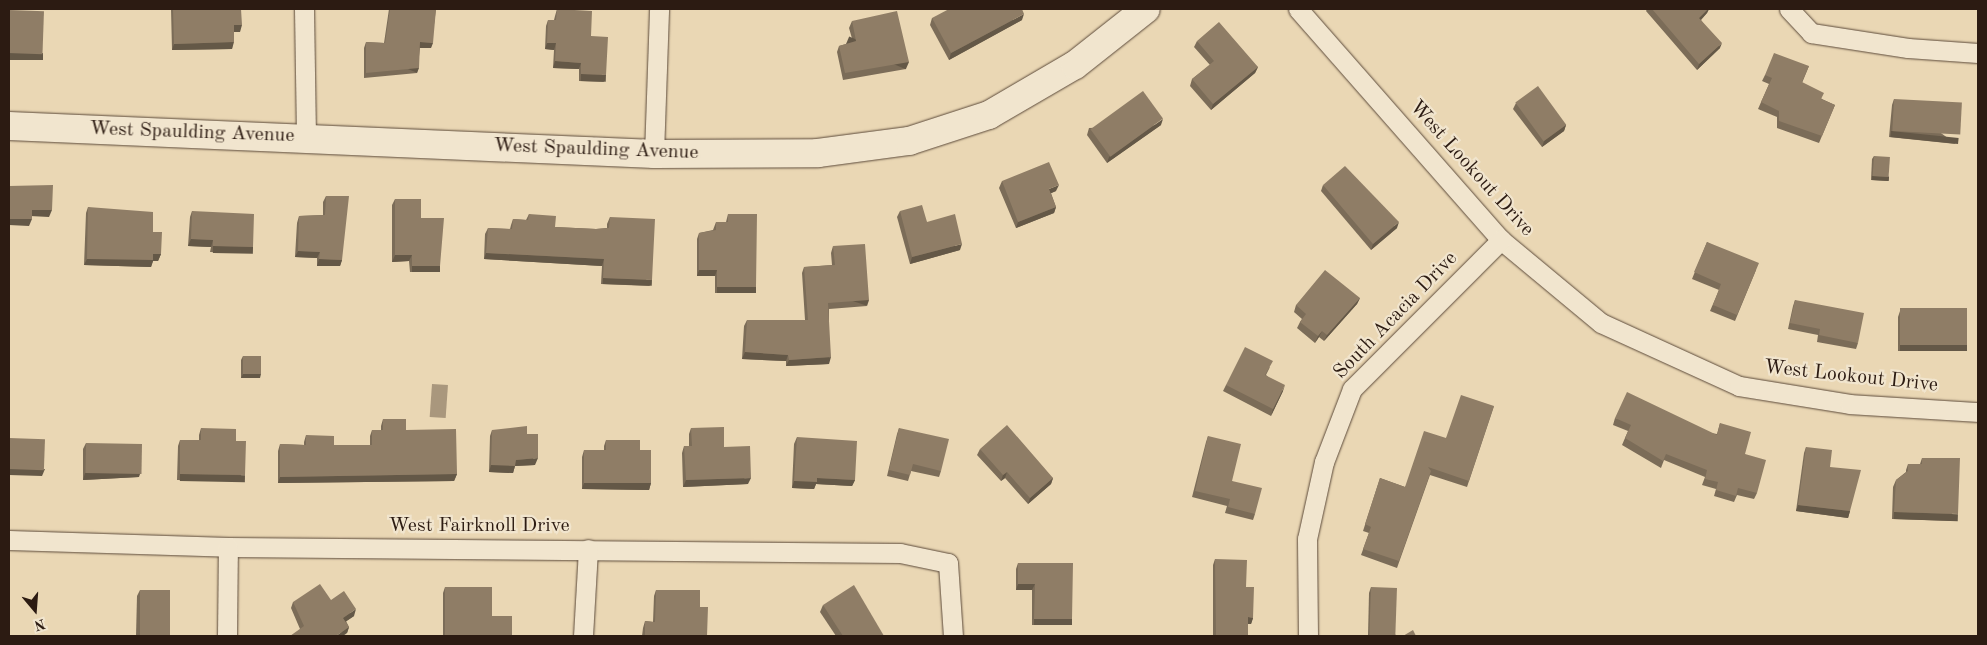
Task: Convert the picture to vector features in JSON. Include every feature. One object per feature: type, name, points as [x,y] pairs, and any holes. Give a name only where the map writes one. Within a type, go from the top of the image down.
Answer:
[{"type":"street","points":[[304,9],[306,137]]},
{"type":"street","points":[[654,154],[659,9]]},
{"type":"street","name":"West Spaulding Avenue","points":[[9,126],[306,137],[654,154],[818,153],[908,141],[950,130],[1035,91],[1146,9]]},
{"type":"street","name":"West Lookout Drive","points":[[1298,9],[1501,240],[1601,322],[1739,386],[1850,404],[1978,412]]},
{"type":"street","points":[[1789,9],[1811,33],[1908,48],[1978,53]]},
{"type":"street","name":"South Acacia Drive","points":[[1308,636],[1307,539],[1324,462],[1352,388],[1501,240]]},
{"type":"street","name":"West Fairknoll Drive","points":[[9,540],[228,546],[900,553],[948,563],[953,636]]},
{"type":"street","points":[[227,636],[228,546]]},
{"type":"street","points":[[582,636],[588,549]]},
{"type":"shaded area","points":[[432,384],[448,385],[446,418],[430,417]]},
{"type":"building","points":[[173,9],[241,9],[242,25],[234,25],[234,42],[174,44]]},
{"type":"building","points":[[390,9],[436,9],[433,43],[420,42],[419,68],[366,73],[366,42],[385,43]]},
{"type":"building","points":[[557,9],[592,11],[591,36],[608,37],[606,75],[581,74],[581,63],[555,61],[556,43],[547,43],[548,20],[556,20]]},
{"type":"building","points":[[949,9],[1022,9],[1024,14],[951,53],[932,18]]},
{"type":"building","points":[[1652,9],[1708,9],[1699,18],[1722,43],[1699,64]]},
{"type":"building","points":[[9,10],[44,11],[42,54],[9,53]]},
{"type":"building","points":[[897,11],[909,62],[845,73],[839,46],[856,41],[852,21]]},
{"type":"building","points":[[1219,22],[1258,67],[1213,104],[1192,79],[1214,61],[1197,41]]},
{"type":"building","points":[[1774,53],[1809,66],[1802,82],[1824,93],[1821,99],[1835,105],[1822,136],[1779,121],[1779,111],[1761,102],[1772,78],[1765,75]]},
{"type":"building","points":[[1538,86],[1566,125],[1544,141],[1515,102]]},
{"type":"building","points":[[1143,91],[1163,119],[1110,157],[1090,129]]},
{"type":"building","points":[[1894,99],[1962,103],[1960,135],[1892,131]]},
{"type":"building","points":[[1874,156],[1890,157],[1889,177],[1873,176]]},
{"type":"building","points":[[1049,162],[1059,185],[1049,189],[1056,207],[1018,222],[1002,181]]},
{"type":"building","points":[[1345,166],[1399,222],[1373,244],[1323,185]]},
{"type":"building","points":[[53,185],[52,210],[32,210],[32,219],[9,219],[9,186]]},
{"type":"building","points":[[326,196],[349,196],[342,260],[319,259],[320,252],[298,251],[299,216],[325,215]]},
{"type":"building","points":[[395,199],[421,199],[421,218],[444,218],[440,266],[412,266],[412,255],[395,255]]},
{"type":"building","points":[[922,205],[927,222],[955,214],[962,244],[912,257],[900,211]]},
{"type":"building","points":[[88,207],[153,212],[153,232],[162,232],[161,254],[153,254],[153,260],[87,259]]},
{"type":"building","points":[[192,211],[254,214],[253,247],[213,246],[213,240],[191,239]]},
{"type":"building","points":[[529,214],[556,216],[555,227],[596,229],[609,228],[610,217],[655,219],[652,280],[603,278],[604,259],[486,253],[488,228],[512,229],[513,219],[528,220]]},
{"type":"building","points":[[728,214],[757,214],[756,287],[717,287],[717,270],[699,270],[699,233],[716,230],[716,222],[728,222]]},
{"type":"building","points":[[1707,242],[1759,263],[1737,315],[1713,305],[1721,284],[1694,272]]},
{"type":"building","points":[[865,244],[869,300],[828,303],[831,357],[789,360],[788,355],[745,352],[747,320],[808,320],[804,267],[835,265],[833,246]]},
{"type":"building","points":[[1325,270],[1360,298],[1327,335],[1322,331],[1318,336],[1300,322],[1306,314],[1296,305]]},
{"type":"building","points":[[1795,300],[1864,313],[1858,343],[1819,335],[1820,329],[1790,323]]},
{"type":"building","points":[[1900,308],[1967,308],[1967,345],[1900,345]]},
{"type":"building","points":[[1245,347],[1273,361],[1265,375],[1285,385],[1273,409],[1226,385]]},
{"type":"building","points":[[243,356],[261,356],[261,374],[243,374]]},
{"type":"building","points":[[1627,392],[1717,435],[1720,423],[1751,432],[1745,454],[1766,460],[1757,493],[1738,488],[1736,496],[1716,490],[1718,482],[1705,479],[1707,470],[1666,454],[1663,461],[1625,438],[1631,425],[1615,418]]},
{"type":"building","points":[[1461,395],[1494,406],[1469,481],[1428,467],[1431,471],[1399,561],[1363,549],[1371,527],[1365,524],[1380,478],[1405,487],[1424,431],[1446,438]]},
{"type":"building","points":[[383,419],[406,419],[406,430],[456,429],[457,474],[280,477],[280,444],[306,445],[306,435],[334,436],[334,445],[372,445],[372,430],[383,430]]},
{"type":"building","points":[[1007,425],[1053,478],[1030,498],[1007,472],[1003,475],[980,449]]},
{"type":"building","points":[[527,426],[527,434],[538,434],[538,458],[516,460],[515,466],[491,465],[492,430]]},
{"type":"building","points":[[724,427],[724,447],[750,446],[751,478],[686,480],[684,446],[692,446],[691,428]]},
{"type":"building","points":[[201,428],[236,429],[236,441],[246,441],[245,475],[180,474],[180,440],[201,440]]},
{"type":"building","points":[[899,428],[949,439],[941,471],[913,464],[910,475],[889,470]]},
{"type":"building","points":[[1208,436],[1241,444],[1232,481],[1262,488],[1255,514],[1228,507],[1230,499],[1195,491]]},
{"type":"building","points":[[797,437],[857,441],[855,480],[817,478],[817,482],[794,481]]},
{"type":"building","points":[[9,438],[45,439],[44,470],[9,469]]},
{"type":"building","points":[[606,440],[640,440],[640,450],[651,450],[651,483],[584,483],[584,450],[606,450]]},
{"type":"building","points":[[86,443],[142,444],[141,474],[85,473]]},
{"type":"building","points":[[1806,447],[1832,450],[1830,467],[1861,470],[1850,511],[1798,505]]},
{"type":"building","points":[[1922,458],[1960,458],[1958,514],[1894,512],[1896,480],[1908,471],[1908,464],[1922,464]]},
{"type":"building","points":[[1215,559],[1247,560],[1246,587],[1254,587],[1253,618],[1248,617],[1248,636],[1216,636]]},
{"type":"building","points":[[1018,563],[1073,563],[1072,619],[1034,619],[1035,584],[1018,584]]},
{"type":"building","points":[[320,584],[331,600],[344,591],[356,609],[343,618],[349,627],[336,636],[290,636],[304,626],[293,602]]},
{"type":"building","points":[[854,585],[884,636],[843,636],[823,605]]},
{"type":"building","points":[[445,587],[492,587],[492,616],[512,616],[512,636],[445,636]]},
{"type":"building","points":[[1371,587],[1397,588],[1395,636],[1369,636]]},
{"type":"building","points":[[140,590],[170,590],[170,636],[140,636]]},
{"type":"building","points":[[656,590],[700,590],[700,607],[708,607],[707,636],[645,636],[645,621],[655,622]]},
{"type":"building","points":[[1413,630],[1416,636],[1403,636]]}]
